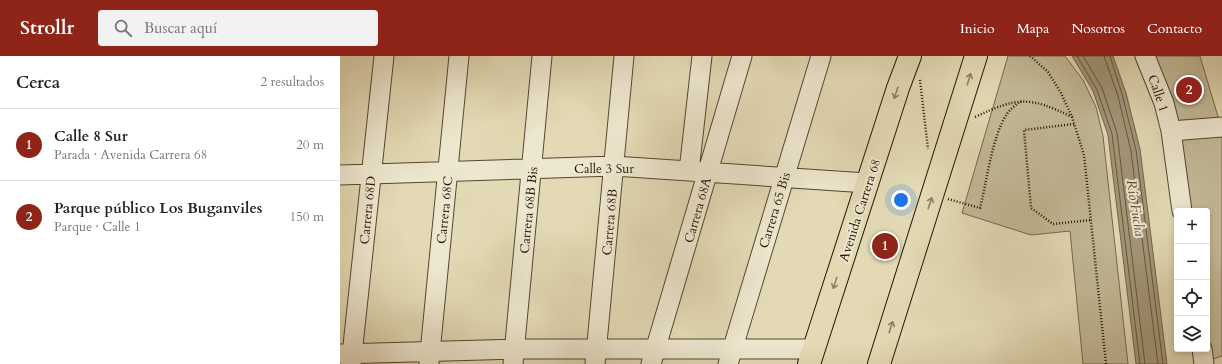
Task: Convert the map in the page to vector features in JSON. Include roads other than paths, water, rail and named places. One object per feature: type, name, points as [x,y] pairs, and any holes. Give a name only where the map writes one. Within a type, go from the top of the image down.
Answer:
[{"type":"main road","name":"Avenida Carrera 68","points":[[812,356],[867,183],[910,56]]},
{"type":"main road","points":[[879,364],[976,56]]},
{"type":"street","name":"Carrera 68D","points":[[348,358],[384,56]]},
{"type":"street","name":"Carrera 68C","points":[[429,358],[459,56]]},
{"type":"street","name":"Carrera 68B Bis","points":[[514,357],[542,56]]},
{"type":"street","name":"Carrera 68B","points":[[596,357],[624,56]]},
{"type":"street","points":[[689,171],[702,56]]},
{"type":"street","name":"Carrera 68A","points":[[654,357],[742,56]]},
{"type":"street","name":"Carrera 65 Bis","points":[[730,356],[821,56]]},
{"type":"street","name":"Calle 1","points":[[1145,56],[1164,103],[1171,131],[1182,208]]},
{"type":"street","points":[[1171,131],[1222,127]]},
{"type":"street","name":"Calle 3 Sur","points":[[340,175],[614,166],[867,183]]},
{"type":"street","points":[[1202,352],[1204,364]]},
{"type":"street","points":[[348,358],[812,356]]},
{"type":"water","name":"Río Fucha","points":[[1072,56],[1113,56],[1126,93],[1140,149],[1167,364],[1136,364],[1108,135],[1093,91]]},
{"type":"place","name":"Parque público Los Buganviles","points":[[1189,90]]},
{"type":"place","name":"Calle 8 Sur","points":[[885,246]]}]
